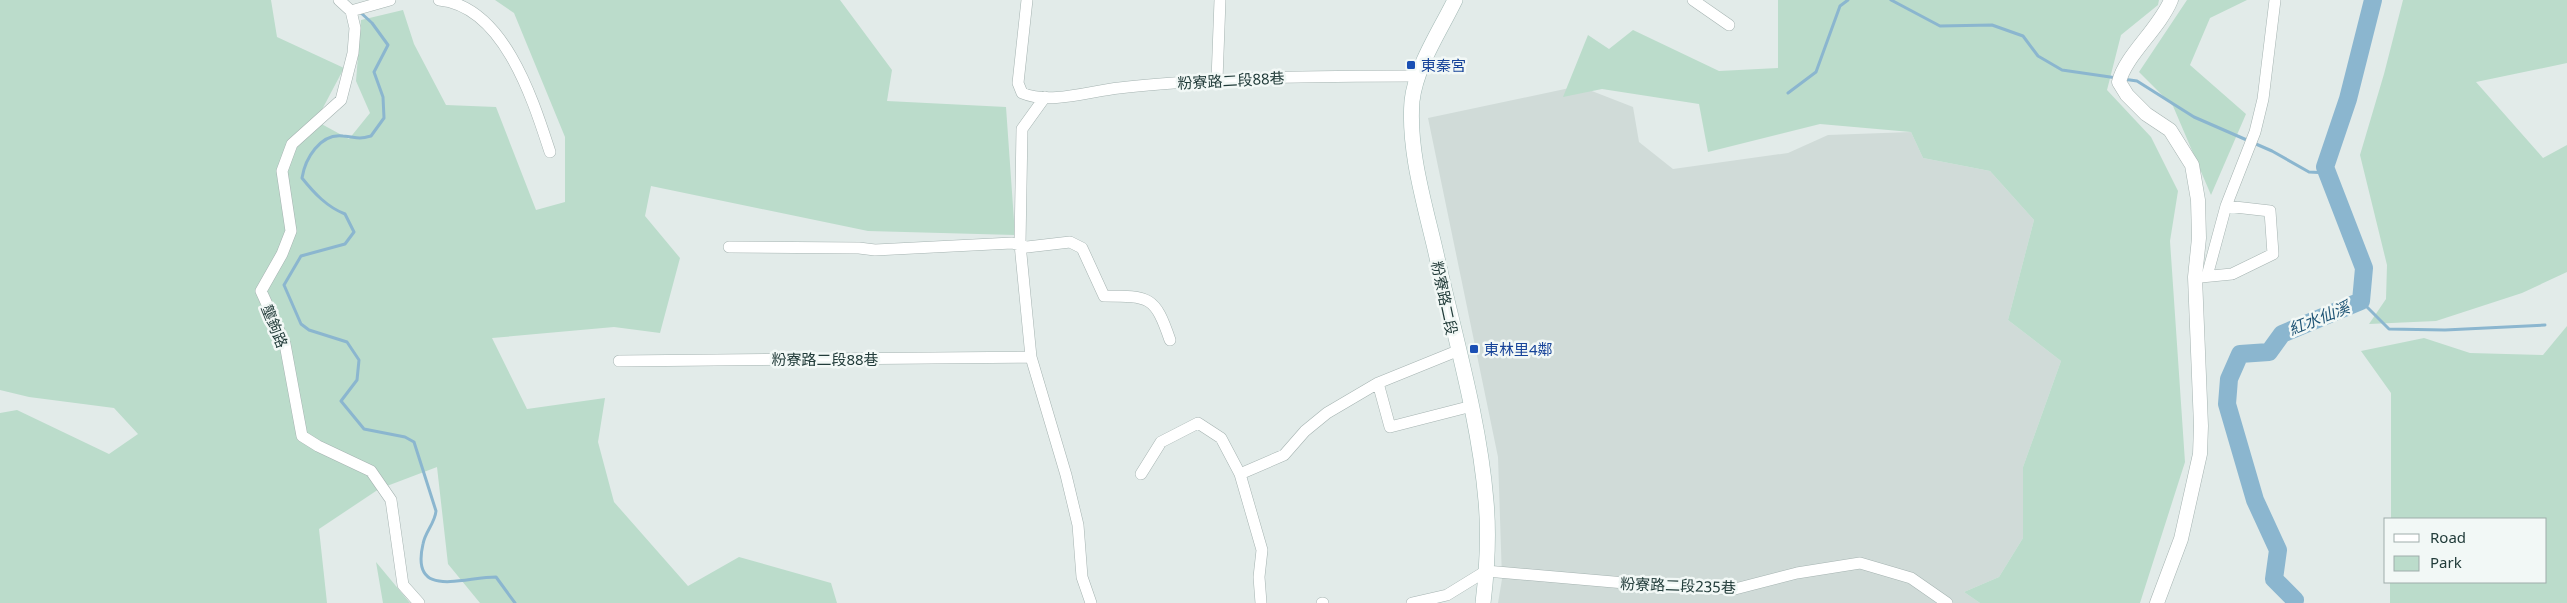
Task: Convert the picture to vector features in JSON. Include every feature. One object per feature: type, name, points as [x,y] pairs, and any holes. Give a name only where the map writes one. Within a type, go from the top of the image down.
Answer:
[{"type":"main road","name":"粉寮路二段","points":[[1454,0],[1418,76],[1412,100],[1416,160],[1457,352],[1472,406],[1486,502],[1484,603]]},
{"type":"street","points":[[339,0],[351,11],[390,0]]},
{"type":"street","points":[[439,0],[448,1],[481,17],[515,62],[532,96],[550,152]]},
{"type":"street","name":"粉寮路二段88巷","points":[[1026,0],[1018,83],[1022,93],[1031,96],[1045,97],[1119,88],[1282,76],[1418,76]]},
{"type":"street","points":[[1693,0],[1729,25]]},
{"type":"street","points":[[2157,603],[2181,540],[2200,454],[2201,277],[2198,200],[2192,164],[2170,130],[2146,114],[2127,95],[2120,76],[2151,34],[2171,0]]},
{"type":"street","points":[[2201,277],[2249,148],[2263,99],[2275,0]]},
{"type":"street","points":[[1216,80],[1218,2]]},
{"type":"street","name":"壟鉤路","points":[[351,11],[354,28],[352,53],[340,100],[292,144],[282,171],[291,231],[282,254],[261,291],[285,344],[302,436],[318,446],[371,471],[391,500],[403,585],[419,603]]},
{"type":"street","points":[[1045,97],[1022,129],[1020,244],[1031,358],[1066,476],[1078,525],[1082,576],[1091,603]]},
{"type":"street","points":[[2201,277],[2232,274],[2273,254],[2270,211],[2226,206]]},
{"type":"street","points":[[729,247],[860,248],[875,250],[1020,244],[1027,247],[1070,242],[1082,248],[1104,296],[1135,296],[1155,304],[1161,313],[1170,340]]},
{"type":"street","points":[[1240,474],[1284,455],[1304,431],[1378,383],[1457,352]]},
{"type":"street","name":"粉寮路二段88巷","points":[[619,361],[1031,358]]},
{"type":"street","points":[[1378,383],[1390,427],[1472,406]]},
{"type":"street","points":[[1141,474],[1161,442],[1198,422],[1221,438],[1240,474],[1262,550],[1258,577],[1261,603]]},
{"type":"street","name":"粉寮路二段235巷","points":[[1486,572],[1624,583],[1736,589],[1797,573],[1860,563],[1911,578],[1947,603]]},
{"type":"street","points":[[1412,603],[1447,596],[1486,572]]},
{"type":"shaded area","points":[[1579,86],[1633,107],[1639,142],[1673,169],[1788,153],[1828,135],[1911,132],[1923,158],[1990,171],[2034,220],[2008,320],[2061,361],[2023,467],[2023,538],[1999,577],[1964,592],[1980,603],[1498,603],[1502,579],[1498,457],[1428,118]]},
{"type":"green space","points":[[0,0],[271,0],[277,37],[344,68],[316,121],[349,139],[370,113],[356,81],[361,20],[403,10],[414,44],[446,105],[496,107],[536,210],[565,202],[565,137],[514,13],[495,0],[840,0],[892,70],[887,101],[1006,107],[1015,235],[868,231],[651,186],[645,216],[680,258],[660,333],[614,327],[492,338],[527,409],[605,398],[598,442],[614,502],[688,586],[739,557],[831,583],[837,603],[480,603],[448,564],[437,467],[379,489],[319,529],[327,603],[0,603],[0,413],[17,410],[109,454],[138,434],[114,408],[29,397],[0,390]]},
{"type":"green space","points":[[1778,0],[2159,0],[2158,5],[2121,35],[2107,90],[2151,137],[2178,191],[2170,241],[2185,462],[2140,603],[1980,603],[1964,592],[1999,577],[2023,538],[2023,467],[2061,361],[2008,320],[2034,220],[1990,171],[1923,158],[1911,132],[1820,124],[1708,152],[1699,104],[1602,89],[1563,97],[1588,35],[1609,49],[1633,30],[1719,71],[1778,68]]},
{"type":"green space","points":[[2187,0],[2247,0],[2210,18],[2190,65],[2246,114],[2211,195],[2173,106],[2139,72]]},
{"type":"green space","points":[[2403,0],[2567,0],[2567,63],[2476,82],[2543,158],[2567,145],[2567,272],[2522,293],[2436,321],[2369,324],[2386,299],[2387,265],[2360,155]]},
{"type":"green space","points":[[2567,326],[2567,603],[2390,603],[2390,583],[2547,583],[2547,518],[2391,518],[2391,393],[2361,351],[2424,338],[2470,353],[2543,355]]},
{"type":"green space","points":[[376,562],[410,603],[383,603]]},
{"type":"waterway","points":[[1788,93],[1816,72],[1840,6],[1848,0]]},
{"type":"waterway","points":[[1891,0],[1940,26],[1992,25],[2023,36],[2038,56],[2062,70],[2117,78]]},
{"type":"waterway","name":"紅水仙溪","points":[[2294,603],[2295,600],[2274,579],[2278,550],[2255,500],[2227,404],[2229,379],[2240,354],[2269,352],[2282,334],[2361,301],[2364,268],[2325,167],[2348,99],[2373,0]]},
{"type":"waterway","points":[[360,12],[372,23],[388,45],[374,72],[383,97],[384,118],[371,136],[359,138],[335,136],[321,143],[306,163],[302,178],[321,199],[332,208],[345,214],[354,232],[345,244],[301,256],[284,285],[301,324],[309,330],[347,342],[359,360],[357,380],[341,401],[364,429],[405,437],[414,442],[436,511],[423,544],[421,561],[424,573],[432,579],[442,582],[496,577],[515,603]]},
{"type":"waterway","points":[[2123,79],[2137,81],[2194,117],[2272,151],[2309,172],[2328,173]]},
{"type":"waterway","points":[[2361,301],[2389,329],[2445,330],[2545,325]]},
{"type":"place","name":"東秦宮","points":[[1411,65]]},
{"type":"place","name":"東林里4鄰","points":[[1474,349]]}]
